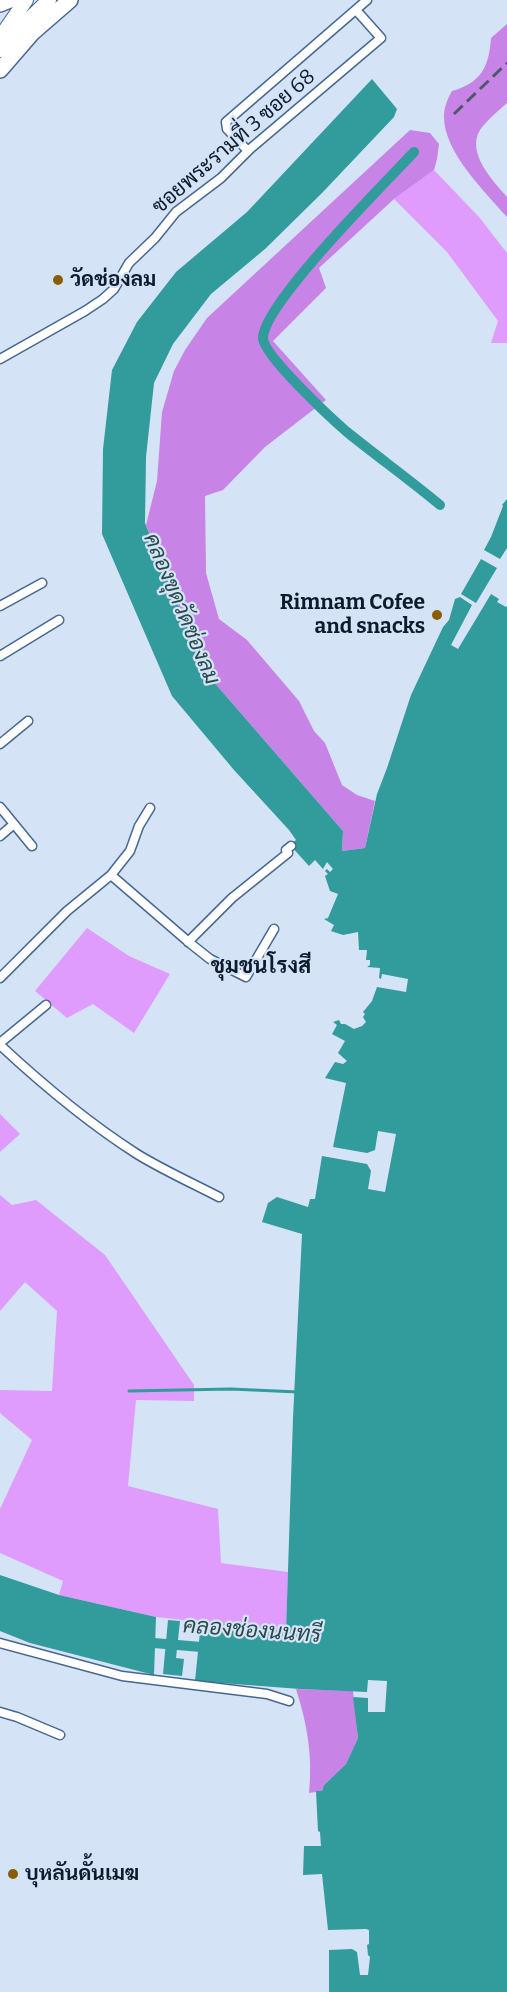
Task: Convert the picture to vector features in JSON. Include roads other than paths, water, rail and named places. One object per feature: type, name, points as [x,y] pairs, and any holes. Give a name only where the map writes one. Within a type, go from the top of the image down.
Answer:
[{"type":"highway","points":[[0,4],[10,0]]},
{"type":"highway","points":[[0,70],[32,33],[70,0]]},
{"type":"main road","points":[[0,21],[18,0]]},
{"type":"main road","points":[[0,30],[18,0]]},
{"type":"main road","points":[[0,38],[26,0]]},
{"type":"main road","points":[[0,50],[50,0]]},
{"type":"street","points":[[248,151],[227,129],[226,122],[367,0]]},
{"type":"street","name":"ซอยพระรามที่ 3 ซอย 68","points":[[0,359],[103,299],[118,284],[129,263],[176,212],[221,178],[248,151],[381,38],[356,9]]},
{"type":"street","points":[[0,606],[42,583]]},
{"type":"street","points":[[0,657],[59,620]]},
{"type":"street","points":[[0,744],[28,721]]},
{"type":"street","points":[[0,807],[32,846]]},
{"type":"street","points":[[0,978],[67,911],[111,874],[130,851],[139,826],[150,808]]},
{"type":"street","points":[[0,836],[14,824]]},
{"type":"street","points":[[188,942],[232,898],[288,853],[286,850],[291,846]]},
{"type":"street","points":[[111,874],[210,959],[246,977],[274,929]]},
{"type":"street","points":[[46,1005],[0,1044],[73,1109],[138,1155],[219,1197]]},
{"type":"street","points":[[0,1643],[122,1676],[267,1694],[288,1701]]},
{"type":"street","points":[[0,1712],[60,1735]]},
{"type":"water","points":[[372,79],[397,109],[394,117],[265,249],[211,294],[173,344],[154,383],[146,457],[145,523],[206,673],[343,831],[342,851],[365,848],[377,794],[411,695],[443,627],[449,620],[455,599],[460,597],[472,605],[451,645],[458,649],[491,594],[499,599],[497,602],[507,606],[507,1992],[329,1992],[329,1950],[352,1949],[357,1952],[360,1975],[368,1975],[369,1930],[328,1930],[322,1874],[303,1875],[304,1846],[321,1846],[316,1791],[322,1791],[324,1785],[346,1764],[358,1738],[353,1697],[368,1698],[368,1712],[385,1712],[387,1681],[368,1680],[367,1692],[195,1681],[201,1622],[286,1631],[302,1234],[262,1222],[268,1203],[277,1197],[308,1207],[310,1199],[315,1199],[322,1156],[367,1164],[371,1171],[368,1189],[385,1192],[396,1134],[378,1131],[375,1150],[367,1153],[333,1147],[346,1083],[325,1078],[335,1062],[343,1064],[347,1061],[338,1053],[345,1041],[332,1034],[337,1025],[333,1022],[339,1020],[341,1024],[354,1029],[362,1026],[366,1022],[363,1012],[372,1001],[377,987],[406,992],[408,979],[382,974],[381,979],[379,978],[380,968],[367,967],[370,965],[370,960],[366,960],[367,950],[359,950],[358,932],[343,935],[331,931],[334,925],[324,919],[328,918],[338,894],[330,891],[325,876],[328,874],[325,871],[327,869],[330,872],[333,869],[327,862],[323,869],[315,860],[309,866],[290,845],[296,840],[289,830],[234,770],[172,696],[102,534],[103,449],[112,370],[137,322],[176,272],[247,212]]},
{"type":"water","points":[[507,499],[507,548],[500,559],[484,550],[502,505]]},
{"type":"water","points":[[481,559],[497,568],[476,603],[461,594]]},
{"type":"water","points":[[0,1575],[59,1595],[156,1617],[154,1675],[30,1643],[0,1631]]},
{"type":"water","points":[[168,1620],[180,1621],[176,1658],[184,1659],[182,1676],[163,1674]]},
{"type":"waterway","points":[[414,152],[303,272],[268,321],[263,338],[274,358],[286,372],[347,432],[440,505]]},
{"type":"waterway","points":[[129,1391],[231,1389],[298,1392]]},
{"type":"waterway","name":"คลองช่องนนทรี","points":[[142,1642],[213,1648]]},
{"type":"railway","points":[[454,114],[507,63]]},
{"type":"place","name":"วัดช่องลม","points":[[58,280]]},
{"type":"place","name":"Rimnam Cofee and snacks","points":[[437,615]]},
{"type":"place","name":"บุหลันดั้นเมฆ","points":[[13,1874]]},
{"type":"district","name":"ชุมชนโรงสี","points":[[261,967]]},
{"type":"water label","name":"คลองขุดวัดช่องลม","points":[[181,609]]}]
